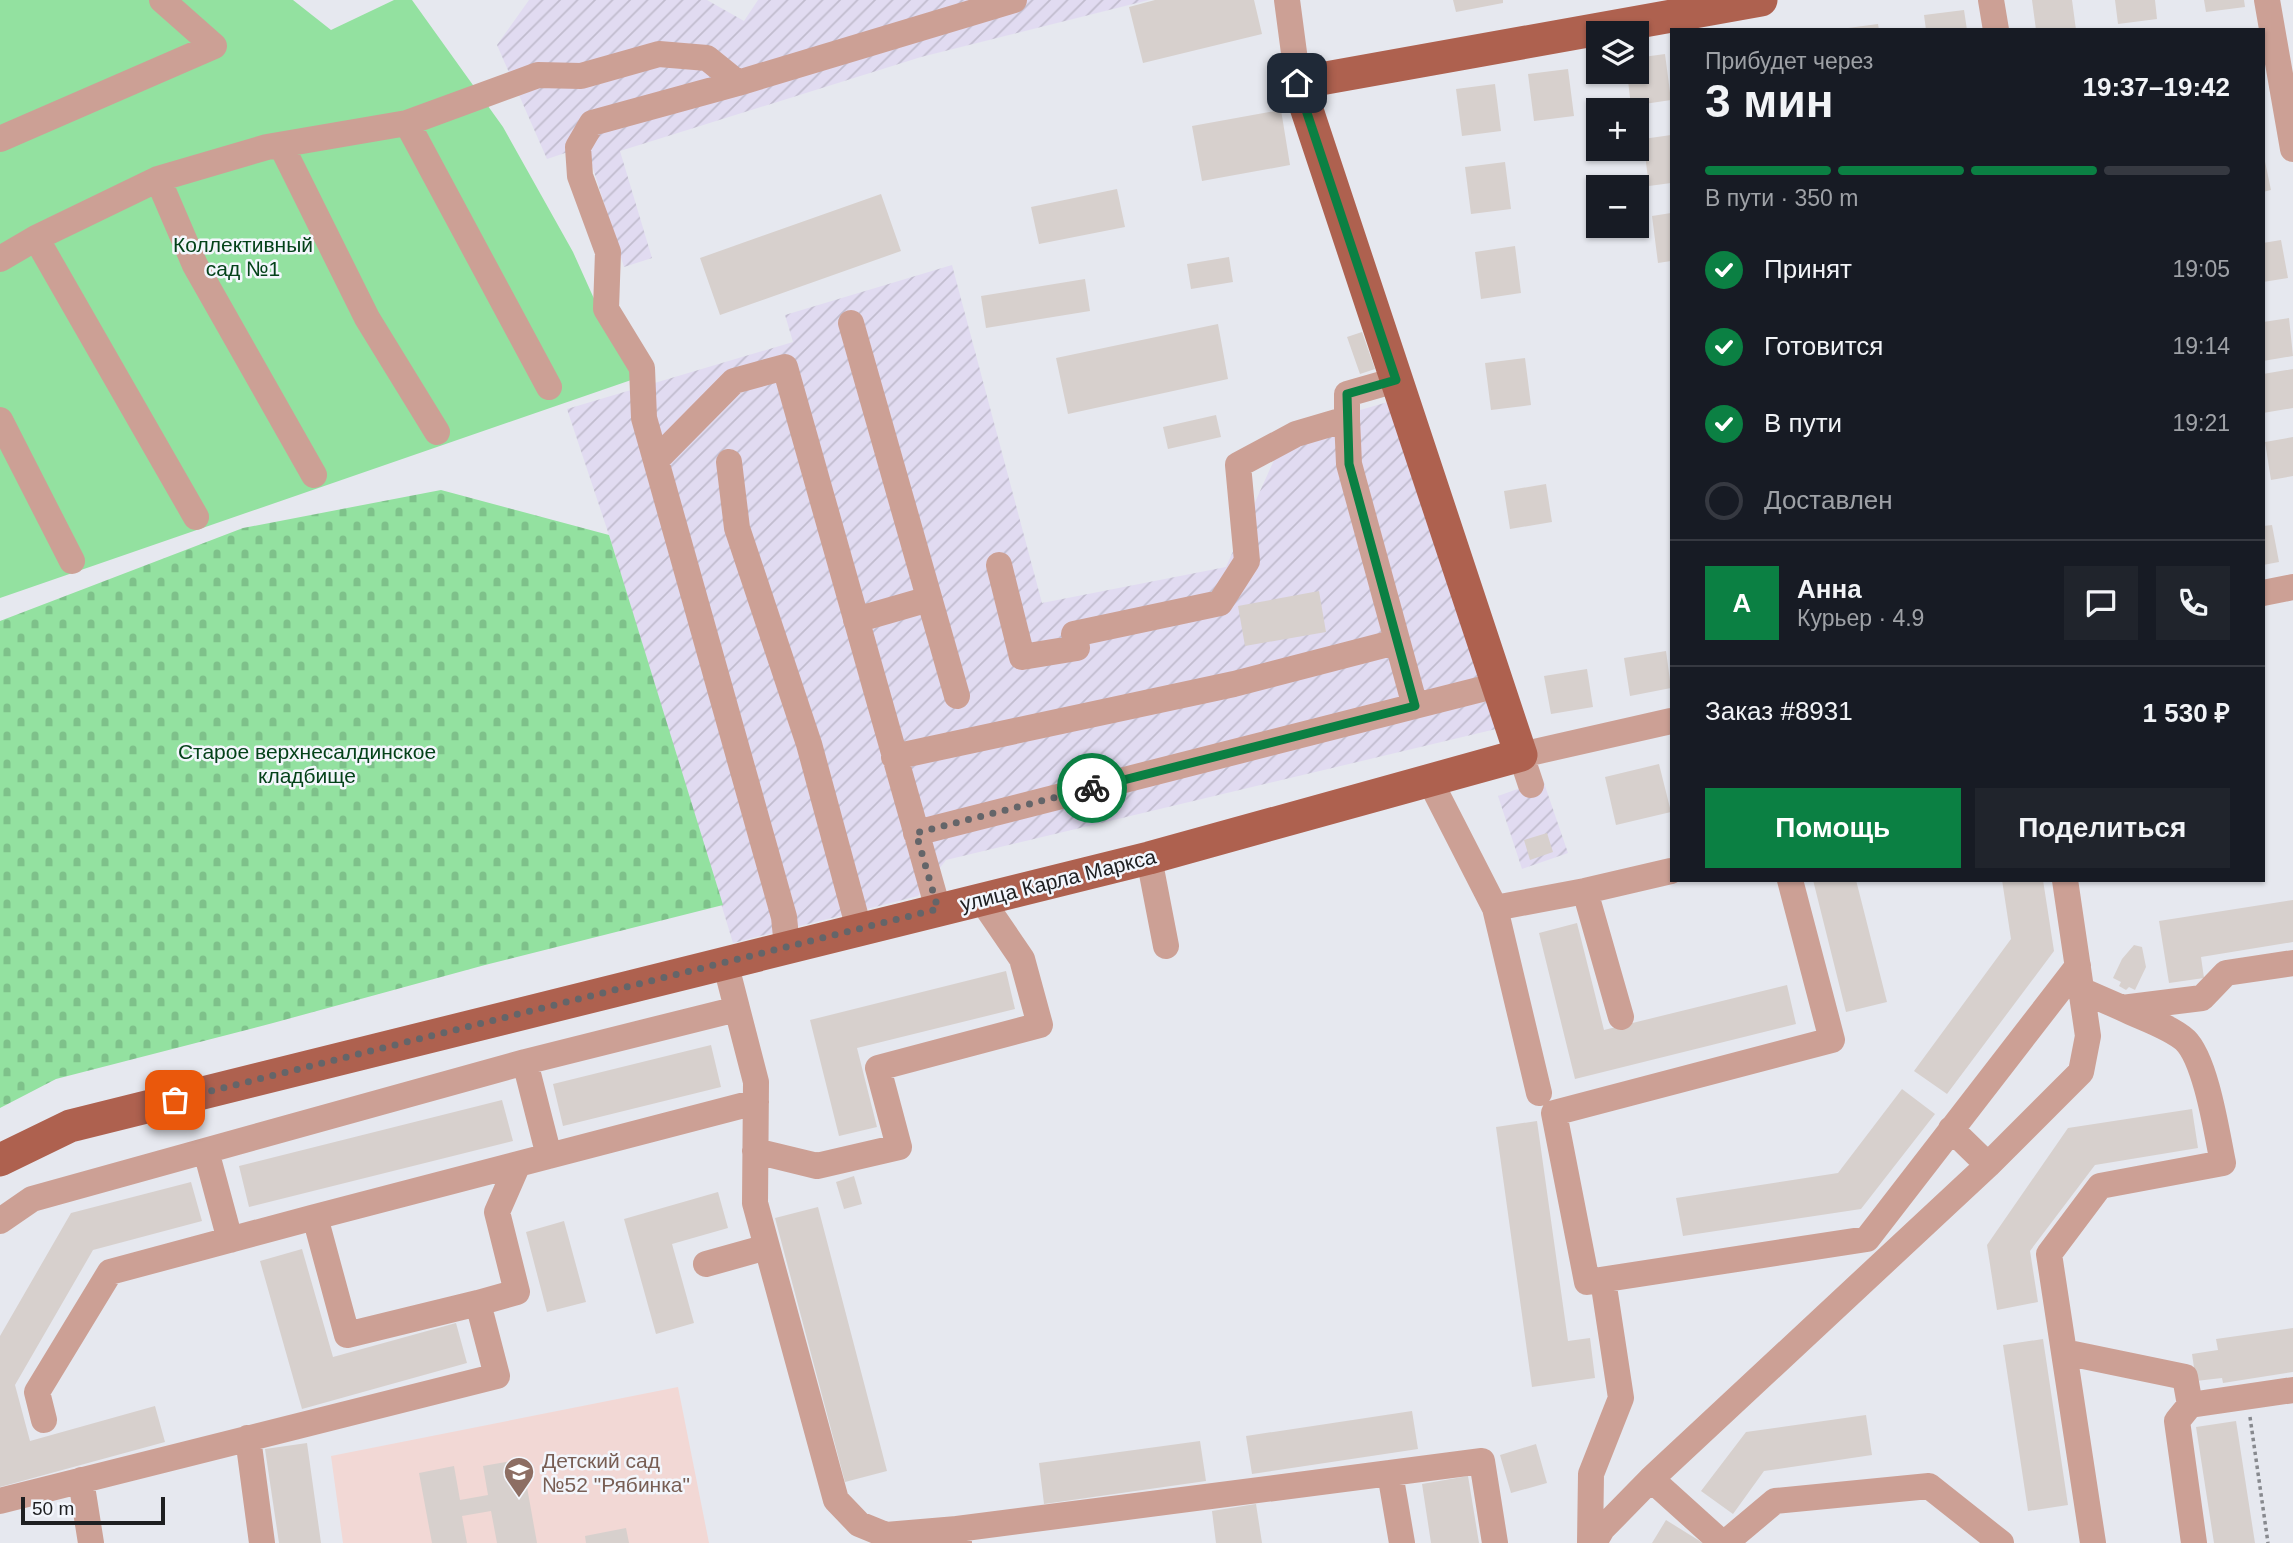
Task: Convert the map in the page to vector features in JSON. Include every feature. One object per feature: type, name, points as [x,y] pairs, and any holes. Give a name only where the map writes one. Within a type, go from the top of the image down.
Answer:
[{"type":"main road","points":[[1526,770],[1297,83],[1705,13],[1762,0]]},
{"type":"main road","name":"улица Карла Маркса","points":[[0,1160],[71,1126],[1149,858],[1430,781],[1526,770]]},
{"type":"street","points":[[0,139],[214,46],[162,0]]},
{"type":"street","points":[[787,947],[785,917],[644,418],[642,368],[606,309],[608,252],[580,176],[578,147],[592,123],[738,83],[1014,0]]},
{"type":"street","points":[[1287,0],[1297,83]]},
{"type":"street","points":[[1991,0],[1996,28]]},
{"type":"street","points":[[2267,0],[2293,149]]},
{"type":"street","points":[[0,259],[36,238],[158,179],[281,145],[407,123],[538,75],[581,76],[659,54],[707,58],[738,83]]},
{"type":"street","points":[[407,123],[549,387]]},
{"type":"street","points":[[281,145],[367,318],[437,432]]},
{"type":"street","points":[[158,179],[195,265],[314,475]]},
{"type":"street","points":[[36,238],[196,517]]},
{"type":"street","points":[[851,323],[957,696]]},
{"type":"street","points":[[656,460],[734,381],[785,367],[938,909]]},
{"type":"street","points":[[1396,380],[1347,394],[1349,464],[1415,706]]},
{"type":"street","points":[[999,565],[1022,657],[1077,648],[1074,634],[1220,603],[1247,561],[1238,465],[1296,434],[1347,419]]},
{"type":"street","points":[[0,420],[72,561]]},
{"type":"street","points":[[729,462],[737,528],[809,744],[859,929]]},
{"type":"street","points":[[2265,593],[2293,587]]},
{"type":"street","points":[[856,620],[929,599]]},
{"type":"street","points":[[894,757],[1234,684],[1396,642]]},
{"type":"street","points":[[916,833],[1498,685]]},
{"type":"street","name":"улица Карла Маркса","points":[[1526,770],[1670,721]]},
{"type":"street","points":[[1430,781],[1495,908],[1539,1093]]},
{"type":"street","points":[[1149,858],[1166,947]]},
{"type":"street","points":[[1495,908],[1670,871]]},
{"type":"street","points":[[1791,882],[1832,1040],[1554,1113],[1587,1282],[1867,1240],[1951,1129],[2080,978]]},
{"type":"street","points":[[1592,1543],[1602,1529],[1651,1479],[1988,1165],[2081,1072],[2088,1036],[2065,882]]},
{"type":"street","points":[[1585,891],[1620,1017]]},
{"type":"street","points":[[755,1151],[817,1166],[899,1146],[877,1068],[1040,1025],[1022,959],[981,899]]},
{"type":"street","points":[[725,962],[756,1082],[755,1203],[836,1500],[859,1524],[886,1535],[958,1536],[1482,1461],[1495,1543]]},
{"type":"street","points":[[2122,1008],[2202,998],[2226,973],[2293,963]]},
{"type":"street","points":[[2080,978],[2122,1008],[2177,1035],[2192,1049],[2212,1109],[2223,1163],[2100,1186],[2049,1254],[2093,1543]]},
{"type":"street","points":[[0,1221],[32,1199],[526,1062],[737,1009]]},
{"type":"street","points":[[526,1062],[549,1156]]},
{"type":"street","points":[[44,1420],[37,1392],[110,1272],[756,1102]]},
{"type":"street","points":[[1951,1129],[1988,1165]]},
{"type":"street","points":[[205,1151],[230,1240]]},
{"type":"street","points":[[315,1217],[347,1335],[478,1303],[517,1292],[497,1212],[518,1164]]},
{"type":"street","points":[[706,1264],[767,1247]]},
{"type":"street","points":[[1592,1543],[1591,1474],[1621,1398],[1603,1280]]},
{"type":"street","points":[[0,1501],[497,1376],[478,1303]]},
{"type":"street","points":[[2064,1352],[2185,1377],[2190,1405]]},
{"type":"street","points":[[2194,1543],[2177,1421],[2190,1405],[2293,1390]]},
{"type":"street","points":[[248,1438],[262,1543]]},
{"type":"street","points":[[1390,1473],[1402,1543]]},
{"type":"street","points":[[1651,1479],[1724,1543],[1775,1501],[1929,1486],[2001,1543]]},
{"type":"street","points":[[81,1480],[91,1543]]},
{"type":"path","points":[[2247,1396],[2268,1543]]},
{"type":"shaded area","points":[[529,0],[707,0],[744,21],[758,0],[1149,0],[921,57],[620,151],[652,258],[624,267],[586,146],[547,159],[497,45]]},
{"type":"shaded area","points":[[952,265],[1042,603],[1226,567],[1287,431],[1388,402],[1496,729],[946,860],[918,896],[733,943],[609,535],[567,409],[793,342],[785,315]]},
{"type":"shaded area","points":[[1543,780],[1568,853],[1522,869],[1498,796]]},
{"type":"shaded area","name":"Детский сад №52 \"Рябинка\"","points":[[678,1387],[709,1543],[343,1543],[331,1456]]},
{"type":"green space","name":"Коллективный сад №1","points":[[0,0],[293,0],[331,30],[394,0],[412,0],[503,127],[573,252],[600,312],[637,378],[0,598]]},
{"type":"green space","name":"Старое верхнесалдинское кладбище","points":[[441,490],[609,535],[723,905],[56,1079],[0,1108],[0,621],[243,528]]},
{"type":"building","points":[[1155,0],[1254,0],[1262,34],[1143,63],[1129,7]]},
{"type":"building","points":[[1453,0],[1503,0],[1503,3],[1456,12]]},
{"type":"building","points":[[2032,0],[2072,0],[2076,28],[2036,28]]},
{"type":"building","points":[[2115,0],[2155,0],[2157,19],[2118,24]]},
{"type":"building","points":[[2204,0],[2244,0],[2245,7],[2206,12]]},
{"type":"building","points":[[1964,10],[1967,28],[1926,28],[1924,15]]},
{"type":"building","points":[[1878,24],[1879,28],[1848,28]]},
{"type":"building","points":[[1665,54],[1670,100],[1649,103],[1649,98],[1630,98],[1628,84],[1649,84],[1649,56]]},
{"type":"building","points":[[1568,69],[1574,116],[1534,121],[1528,74]]},
{"type":"building","points":[[1495,84],[1501,131],[1462,136],[1456,89]]},
{"type":"building","points":[[1281,110],[1290,165],[1202,181],[1192,126]]},
{"type":"building","points":[[1670,135],[1670,183],[1649,186],[1646,161],[1649,161],[1649,138]]},
{"type":"building","points":[[1505,162],[1511,209],[1471,214],[1465,167]]},
{"type":"building","points":[[2265,162],[2271,190],[2265,192]]},
{"type":"building","points":[[1117,189],[1125,227],[1039,244],[1031,207]]},
{"type":"building","points":[[881,194],[901,251],[720,315],[700,258]]},
{"type":"building","points":[[1670,213],[1670,261],[1658,263],[1652,216]]},
{"type":"building","points":[[2281,240],[2288,278],[2265,282],[2265,243]]},
{"type":"building","points":[[1515,246],[1521,293],[1481,299],[1475,252]]},
{"type":"building","points":[[1229,257],[1233,282],[1191,289],[1187,264]]},
{"type":"building","points":[[1085,279],[1090,311],[986,328],[981,296]]},
{"type":"building","points":[[2289,318],[2293,356],[2265,361],[2265,322]]},
{"type":"building","points":[[1218,324],[1228,379],[1068,414],[1056,358]]},
{"type":"building","points":[[1362,332],[1375,369],[1360,374],[1347,337]]},
{"type":"building","points":[[1525,358],[1531,405],[1491,410],[1485,363]]},
{"type":"building","points":[[2293,369],[2293,408],[2265,413],[2265,374]]},
{"type":"building","points":[[1216,415],[1221,437],[1168,449],[1163,427]]},
{"type":"building","points":[[2293,437],[2293,476],[2271,480],[2265,442]]},
{"type":"building","points":[[1546,484],[1552,522],[1510,529],[1504,491]]},
{"type":"building","points":[[2272,525],[2279,562],[2265,565],[2265,526]]},
{"type":"building","points":[[1319,591],[1326,632],[1245,646],[1238,606]]},
{"type":"building","points":[[1666,651],[1670,688],[1630,696],[1624,658]]},
{"type":"building","points":[[1587,669],[1593,707],[1551,714],[1544,676]]},
{"type":"building","points":[[1659,764],[1670,812],[1616,825],[1605,777]]},
{"type":"building","points":[[1547,833],[1553,852],[1530,860],[1524,840]]},
{"type":"building","points":[[1814,882],[1857,882],[1887,1002],[1846,1012]]},
{"type":"building","points":[[2002,882],[2043,882],[2054,951],[1947,1094],[1914,1071],[2011,939]]},
{"type":"building","points":[[2293,900],[2293,942],[2201,957],[2204,978],[2169,983],[2159,921]]},
{"type":"building","points":[[1577,923],[1604,1030],[1787,985],[1796,1024],[1575,1079],[1539,933]]},
{"type":"building","points":[[2134,945],[2142,947],[2146,967],[2135,990],[2129,987],[2126,990],[2119,986],[2121,982],[2113,978],[2122,959]]},
{"type":"building","points":[[1006,971],[1015,1009],[857,1048],[877,1127],[839,1136],[810,1020]]},
{"type":"building","points":[[711,1045],[721,1087],[563,1126],[553,1084]]},
{"type":"building","points":[[1902,1089],[1935,1114],[1861,1209],[1683,1236],[1676,1198],[1838,1173]]},
{"type":"building","points":[[502,1100],[513,1141],[249,1207],[239,1166]]},
{"type":"building","points":[[2192,1109],[2198,1148],[2095,1165],[2030,1251],[2038,1302],[1997,1310],[1987,1245],[2068,1128]]},
{"type":"building","points":[[1537,1121],[1568,1341],[1590,1338],[1595,1378],[1532,1387],[1496,1127]]},
{"type":"building","points":[[854,1176],[862,1204],[844,1209],[836,1182]]},
{"type":"building","points":[[191,1182],[202,1221],[93,1250],[15,1385],[30,1441],[155,1406],[165,1442],[0,1487],[0,1336],[71,1213]]},
{"type":"building","points":[[718,1192],[728,1228],[672,1244],[694,1323],[656,1334],[624,1219]]},
{"type":"building","points":[[818,1207],[887,1471],[845,1482],[775,1218]]},
{"type":"building","points":[[564,1221],[586,1302],[547,1312],[526,1232]]},
{"type":"building","points":[[302,1249],[333,1357],[456,1323],[467,1363],[302,1409],[260,1261]]},
{"type":"building","points":[[2293,1328],[2293,1372],[2223,1383],[2222,1378],[2196,1381],[2192,1354],[2218,1350],[2216,1339]]},
{"type":"building","points":[[2043,1339],[2068,1505],[2028,1511],[2003,1345]]},
{"type":"building","points":[[1412,1411],[1418,1449],[1252,1474],[1246,1436]]},
{"type":"building","points":[[1866,1415],[1872,1455],[1764,1471],[1733,1514],[1701,1491],[1746,1432]]},
{"type":"building","points":[[2236,1421],[2255,1543],[2214,1543],[2196,1427]]},
{"type":"building","points":[[1200,1441],[1206,1481],[1044,1504],[1039,1463]]},
{"type":"building","points":[[307,1443],[321,1543],[279,1543],[265,1449]]},
{"type":"building","points":[[1536,1444],[1547,1483],[1511,1493],[1500,1455]]},
{"type":"building","points":[[522,1459],[537,1543],[497,1543],[491,1511],[462,1516],[467,1543],[432,1543],[419,1473],[454,1466],[460,1500],[488,1495],[483,1466]]},
{"type":"building","points":[[1468,1476],[1479,1543],[1431,1543],[1422,1484]]},
{"type":"building","points":[[1256,1504],[1262,1543],[1216,1543],[1212,1511]]},
{"type":"building","points":[[1666,1520],[1703,1543],[1652,1543]]},
{"type":"building","points":[[626,1528],[629,1543],[586,1543],[585,1536]]},
{"type":"way so far","points":[[175,1100],[938,909],[916,833],[1092,788]]},
{"type":"place","name":"Детский сад №52 \"Рябинка\"","points":[[519,1499]]},
{"type":"route","points":[[1092,788],[1415,706],[1349,464],[1347,394],[1396,380],[1297,83]]}]
